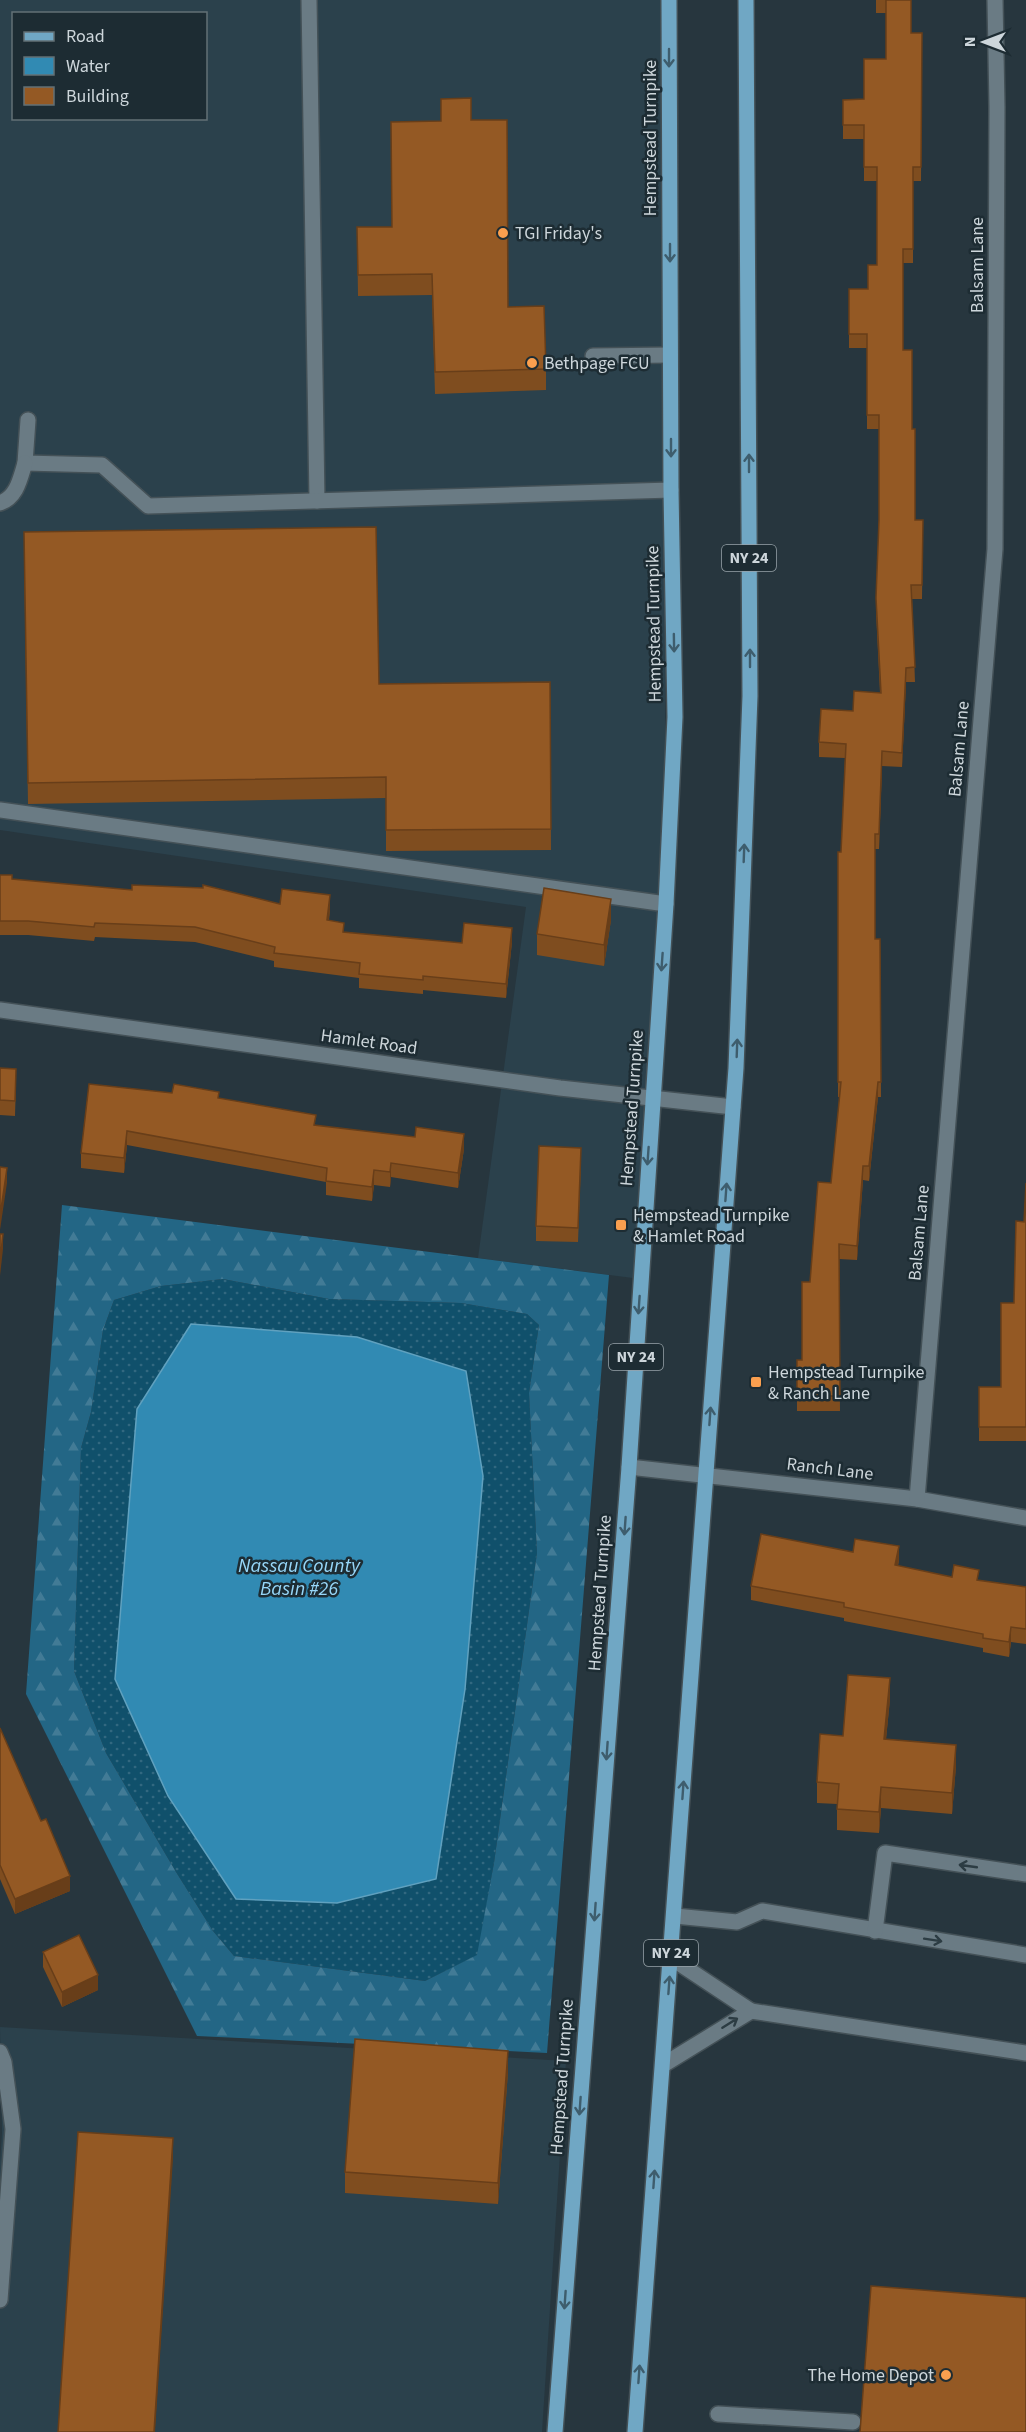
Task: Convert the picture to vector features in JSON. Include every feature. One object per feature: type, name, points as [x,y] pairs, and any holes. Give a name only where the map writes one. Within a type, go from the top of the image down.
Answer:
[{"type":"main road","name":"Hempstead Turnpike","points":[[555,2432],[629,1467],[666,904],[675,717],[671,490],[669,0]]},
{"type":"main road","name":"NY 24","points":[[635,2432],[736,1068],[750,696],[746,0]]},
{"type":"street","points":[[309,0],[317,501]]},
{"type":"street","name":"Balsam Lane","points":[[917,1499],[995,549],[997,107],[995,0]]},
{"type":"street","points":[[593,356],[670,355]]},
{"type":"street","points":[[0,503],[8,500],[15,492],[25,463],[28,420]]},
{"type":"street","points":[[25,463],[102,465],[148,506],[671,490]]},
{"type":"street","points":[[0,810],[666,904]]},
{"type":"street","name":"Hamlet Road","points":[[0,1010],[548,1087],[733,1107]]},
{"type":"street","name":"Ranch Lane","points":[[629,1467],[917,1499],[1026,1518]]},
{"type":"street","points":[[875,1931],[885,1853],[1026,1874]]},
{"type":"street","points":[[675,1916],[737,1922],[762,1911],[1026,1955]]},
{"type":"street","points":[[671,1958],[751,2011],[1026,2053]]},
{"type":"street","points":[[663,2065],[751,2011]]},
{"type":"street","points":[[0,2052],[4,2062],[13,2129],[0,2300]]},
{"type":"street","points":[[718,2414],[853,2422]]},
{"type":"shaded area","points":[[0,0],[662,0],[666,904],[633,1278],[478,1258],[526,907],[0,830]]},
{"type":"shaded area","name":"Nassau County Basin #26","points":[[223,1279],[329,1299],[461,1303],[527,1314],[539,1325],[529,1393],[537,1553],[494,1863],[478,1955],[425,1981],[234,1956],[213,1931],[106,1753],[74,1671],[81,1448],[91,1412],[103,1330],[114,1300],[161,1286]]},
{"type":"shaded area","points":[[0,2027],[566,2061],[542,2432],[0,2432],[0,2162],[2,2133]]},
{"type":"green space","points":[[62,1205],[609,1275],[547,2053],[197,2036],[26,1694]],"holes":[[[223,1279],[329,1299],[461,1303],[527,1314],[539,1325],[529,1393],[537,1553],[494,1863],[477,1955],[425,1981],[234,1956],[213,1931],[106,1753],[74,1671],[81,1448],[91,1412],[103,1330],[114,1300],[161,1286]]]},
{"type":"water","name":"Nassau County Basin #26","points":[[191,1324],[357,1337],[466,1371],[483,1476],[465,1689],[436,1879],[337,1903],[236,1899],[168,1796],[115,1679],[137,1409]]},
{"type":"building","points":[[886,0],[911,0],[911,33],[922,33],[921,167],[913,167],[913,249],[903,249],[903,350],[912,350],[915,520],[923,520],[922,585],[911,585],[915,667],[906,668],[902,753],[882,751],[879,834],[875,834],[875,939],[880,939],[881,1082],[878,1082],[869,1166],[863,1166],[857,1246],[839,1244],[840,1396],[797,1396],[797,1360],[802,1360],[802,1282],[810,1282],[818,1182],[831,1183],[841,1082],[838,1082],[838,852],[841,852],[846,744],[819,742],[821,709],[853,711],[854,691],[881,693],[876,598],[879,415],[867,415],[867,334],[849,334],[849,289],[868,289],[868,265],[877,265],[877,167],[864,167],[864,125],[843,125],[843,100],[864,99],[864,59],[886,59]]},
{"type":"building","points":[[471,98],[471,120],[507,120],[508,307],[544,306],[546,369],[435,372],[432,274],[358,275],[357,227],[392,227],[391,122],[441,121],[441,99]]},
{"type":"building","points":[[376,527],[379,684],[550,682],[551,829],[386,830],[386,777],[28,783],[24,532]]},
{"type":"building","points":[[0,875],[12,875],[12,879],[132,890],[132,885],[203,888],[203,885],[280,904],[282,889],[330,895],[327,920],[344,923],[343,932],[462,943],[464,923],[512,928],[506,984],[423,976],[423,980],[359,974],[360,963],[274,953],[275,947],[195,927],[95,923],[94,927],[0,921]]},
{"type":"building","points":[[544,888],[611,899],[604,945],[537,934]]},
{"type":"building","points":[[0,1068],[16,1069],[15,1101],[0,1100]]},
{"type":"building","points":[[89,1084],[172,1093],[174,1084],[219,1092],[218,1098],[316,1115],[314,1125],[415,1137],[416,1127],[464,1134],[458,1173],[391,1163],[390,1172],[374,1170],[372,1187],[326,1181],[327,1168],[127,1131],[124,1158],[81,1153]]},
{"type":"building","points":[[539,1146],[581,1148],[578,1228],[536,1226]]},
{"type":"building","points":[[0,1167],[7,1168],[0,1216]]},
{"type":"building","points":[[1026,1183],[1026,1427],[979,1427],[979,1387],[1001,1387],[1001,1303],[1014,1303],[1016,1221],[1024,1222]]},
{"type":"building","points":[[0,1234],[3,1234],[0,1261]]},
{"type":"building","points":[[761,1534],[853,1552],[855,1539],[899,1546],[895,1565],[952,1577],[954,1565],[979,1570],[977,1580],[1026,1587],[1026,1629],[1011,1627],[1009,1642],[983,1638],[983,1634],[844,1607],[844,1603],[751,1586]]},
{"type":"building","points":[[848,1675],[890,1678],[884,1739],[956,1745],[952,1793],[881,1787],[879,1812],[837,1809],[839,1784],[817,1782],[820,1734],[843,1736]]},
{"type":"building","points":[[0,1728],[41,1821],[46,1819],[70,1876],[15,1899],[0,1865]]},
{"type":"building","points":[[79,1935],[98,1975],[62,1992],[43,1952]]},
{"type":"building","points":[[355,2039],[508,2051],[498,2183],[345,2172]]},
{"type":"building","points":[[78,2132],[173,2138],[154,2432],[58,2432]]},
{"type":"building","name":"The Home Depot","points":[[871,2286],[1026,2298],[1026,2432],[860,2432]]},
{"type":"place","name":"TGI Friday's","points":[[503,233]]},
{"type":"place","name":"Bethpage FCU","points":[[532,363]]},
{"type":"place","name":"Hempstead Turnpike & Hamlet Road","points":[[621,1225]]},
{"type":"place","name":"Hempstead Turnpike & Ranch Lane","points":[[756,1382]]},
{"type":"place","name":"The Home Depot","points":[[946,2375]]}]
